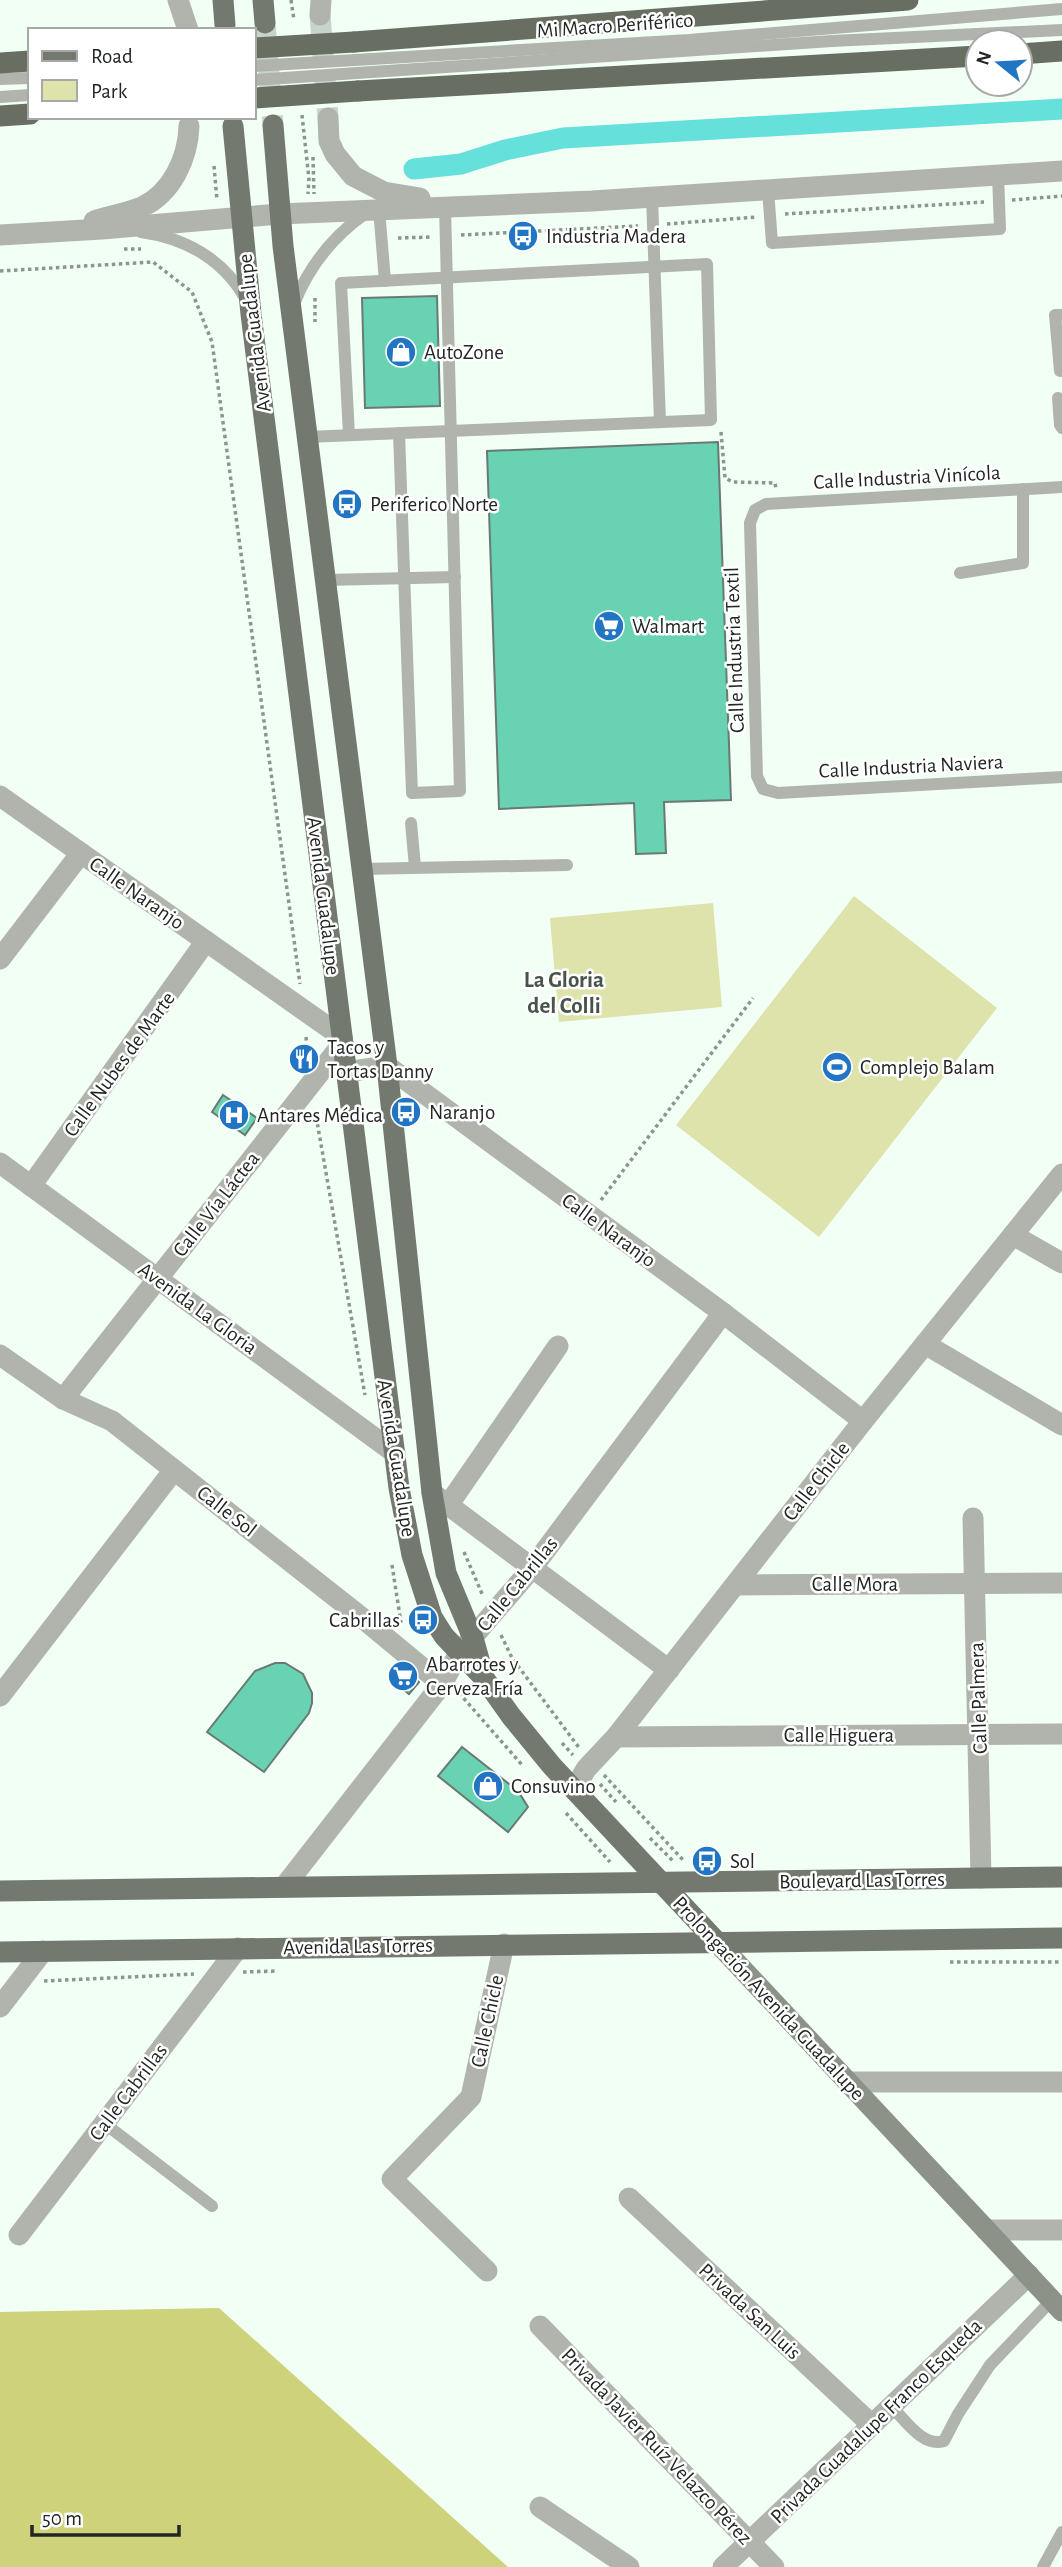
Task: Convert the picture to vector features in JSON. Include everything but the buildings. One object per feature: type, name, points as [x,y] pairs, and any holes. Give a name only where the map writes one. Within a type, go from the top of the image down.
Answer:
[{"type":"highway","points":[[256,97],[356,66],[908,0]]},
{"type":"highway","points":[[256,48],[356,66],[964,56]]},
{"type":"highway","points":[[1034,53],[1062,51]]},
{"type":"highway","points":[[0,63],[28,61]]},
{"type":"highway","points":[[0,116],[28,114]]},
{"type":"main road","points":[[223,0],[225,25]]},
{"type":"main road","points":[[263,0],[265,23]]},
{"type":"main road","name":"Avenida Guadalupe","points":[[273,125],[279,214],[387,1066],[440,1499],[446,1573],[466,1646]]},
{"type":"main road","name":"Avenida Guadalupe","points":[[233,126],[251,314],[399,1488],[416,1567],[432,1617],[444,1636],[466,1646]]},
{"type":"main road","name":"Prolongación Avenida Guadalupe","points":[[466,1646],[484,1678],[531,1742],[574,1790],[1057,2305]]},
{"type":"main road","name":"Boulevard Las Torres","points":[[661,1882],[1062,1877]]},
{"type":"main road","points":[[0,1891],[661,1882]]},
{"type":"main road","points":[[716,1941],[1062,1938]]},
{"type":"main road","name":"Avenida Las Torres","points":[[0,1952],[716,1941]]},
{"type":"street","points":[[178,0],[187,28]]},
{"type":"street","points":[[328,118],[329,141],[335,154],[353,176],[374,188],[420,198],[439,207]]},
{"type":"street","points":[[59,231],[141,208],[161,194],[179,168],[187,145],[189,126]]},
{"type":"street","points":[[0,235],[279,214],[652,197],[1062,171]]},
{"type":"street","name":"Calle Naranjo","points":[[0,796],[342,1040]]},
{"type":"street","points":[[0,959],[80,853]]},
{"type":"street","name":"Calle Nubes de Marte","points":[[31,1186],[206,942]]},
{"type":"street","name":"Calle Vía Láctea","points":[[63,1399],[310,1085],[342,1040]]},
{"type":"street","points":[[346,1072],[387,1066]]},
{"type":"street","name":"Calle Naranjo","points":[[387,1066],[723,1313],[863,1422]]},
{"type":"street","name":"Avenida La Gloria","points":[[0,1163],[395,1453]]},
{"type":"street","name":"Calle Chicle","points":[[574,1790],[589,1766],[616,1737],[1062,1174]]},
{"type":"street","points":[[1013,1235],[1062,1263]]},
{"type":"street","name":"Calle Cabrillas","points":[[284,1887],[442,1684],[466,1646],[533,1567],[723,1313]]},
{"type":"street","points":[[925,1344],[1062,1425]]},
{"type":"street","points":[[558,1346],[440,1499],[669,1670]]},
{"type":"street","name":"Calle Sol","points":[[0,1355],[63,1399],[112,1421],[442,1684]]},
{"type":"street","points":[[2,1690],[174,1470]]},
{"type":"street","name":"Calle Palmera","points":[[972,1518],[981,1878]]},
{"type":"street","name":"Calle Mora","points":[[736,1585],[1062,1583]]},
{"type":"street","name":"Calle Higuera","points":[[616,1737],[1062,1734]]},
{"type":"street","name":"Calle Chicle","points":[[486,2270],[392,2179],[471,2097],[504,1944]]},
{"type":"street","name":"Calle Cabrillas","points":[[19,2235],[238,1948]]},
{"type":"street","points":[[0,2007],[43,1951]]},
{"type":"street","points":[[848,2082],[1062,2082]]},
{"type":"street","name":"Privada San Luis","points":[[629,2198],[872,2425]]},
{"type":"street","points":[[986,2230],[1062,2230]]},
{"type":"street","name":"Privada Guadalupe Franco Esqueda","points":[[723,2567],[1029,2275]]},
{"type":"street","name":"Privada Javier Ruíz Velazco Pérez","points":[[540,2326],[774,2567]]},
{"type":"street","points":[[540,2507],[629,2567]]},
{"type":"lane","name":"Mi Macro Periférico","points":[[256,80],[356,66],[1062,9]]},
{"type":"lane","name":"Mi Macro Periférico","points":[[256,66],[356,66],[1062,30]]},
{"type":"lane","points":[[0,79],[28,78]]},
{"type":"lane","points":[[0,97],[28,95]]},
{"type":"lane","points":[[768,190],[772,243],[1000,229],[998,176]]},
{"type":"lane","points":[[652,197],[660,422]]},
{"type":"lane","points":[[400,433],[412,793],[460,791],[446,236],[439,207]]},
{"type":"lane","points":[[291,311],[309,272],[323,252],[342,232],[375,210],[382,239],[385,281]]},
{"type":"lane","points":[[102,229],[167,238],[204,253],[230,275],[239,287],[251,314]]},
{"type":"lane","points":[[307,437],[711,420],[707,264],[446,275],[341,283],[349,435]]},
{"type":"lane","points":[[1060,371],[1055,315],[1062,315]]},
{"type":"lane","points":[[1058,398],[1059,425],[1062,428]]},
{"type":"lane","name":"Calle Industria Vinícola","points":[[755,509],[766,504],[1062,487]]},
{"type":"lane","points":[[960,573],[1023,563],[1023,489]]},
{"type":"lane","name":"Calle Industria Textil","points":[[755,509],[750,523],[757,776],[762,789]]},
{"type":"lane","points":[[325,580],[454,577]]},
{"type":"lane","name":"Calle Industria Naviera","points":[[762,789],[778,793],[1062,777]]},
{"type":"lane","points":[[411,823],[415,867]]},
{"type":"lane","points":[[360,869],[567,865]]},
{"type":"lane","points":[[104,2123],[212,2206]]},
{"type":"lane","points":[[891,2406],[927,2441],[935,2444],[944,2441],[990,2365],[1057,2305]]},
{"type":"lane","points":[[1043,2567],[1062,2532]]},
{"type":"path","points":[[291,0],[294,20]]},
{"type":"path","points":[[302,115],[309,179],[307,213]]},
{"type":"path","points":[[382,239],[653,225],[1062,196]]},
{"type":"path","points":[[0,271],[153,262],[192,292],[212,342],[303,1010],[310,1085],[365,1395]]},
{"type":"path","points":[[315,328],[317,291]]},
{"type":"path","points":[[711,420],[719,424],[725,478],[733,482],[775,483],[776,491]]},
{"type":"path","points":[[590,1216],[753,998]]},
{"type":"path","points":[[460,1542],[512,1658],[623,1810]]},
{"type":"path","points":[[391,1559],[406,1655]]},
{"type":"path","points":[[561,1742],[589,1766],[684,1861]]},
{"type":"path","points":[[642,1830],[681,1868]]},
{"type":"path","points":[[939,1962],[1062,1962]]},
{"type":"path","points":[[20,1982],[286,1970]]},
{"type":"green space","name":"Complejo Balam","points":[[854,896],[997,1008],[819,1237],[676,1125]]},
{"type":"green space","points":[[713,903],[722,1007],[559,1022],[550,918]]},
{"type":"green space","points":[[219,2308],[508,2567],[0,2567],[0,2312]]},
{"type":"waterway","points":[[414,169],[461,164],[505,150],[563,138],[1062,109]]},
{"type":"tunnel","points":[[320,15],[328,118]]},
{"type":"tunnel","points":[[265,23],[273,125]]},
{"type":"place","name":"Industria Madera","points":[[523,236]]},
{"type":"place","name":"AutoZone","points":[[401,352]]},
{"type":"place","name":"Periferico Norte","points":[[347,504]]},
{"type":"place","name":"Walmart","points":[[609,626]]},
{"type":"place","name":"Tacos y Tortas Danny","points":[[304,1059]]},
{"type":"place","name":"Complejo Balam","points":[[837,1067]]},
{"type":"place","name":"Naranjo","points":[[406,1112]]},
{"type":"place","name":"Antares Médica","points":[[234,1115]]},
{"type":"place","name":"Cabrillas","points":[[423,1620]]},
{"type":"place","name":"Abarrotes y Cerveza Fría","points":[[403,1676]]},
{"type":"place","name":"Consuvino","points":[[488,1786]]},
{"type":"place","name":"Sol","points":[[707,1861]]},
{"type":"district","name":"La Gloria del Colli","points":[[564,992]]}]
